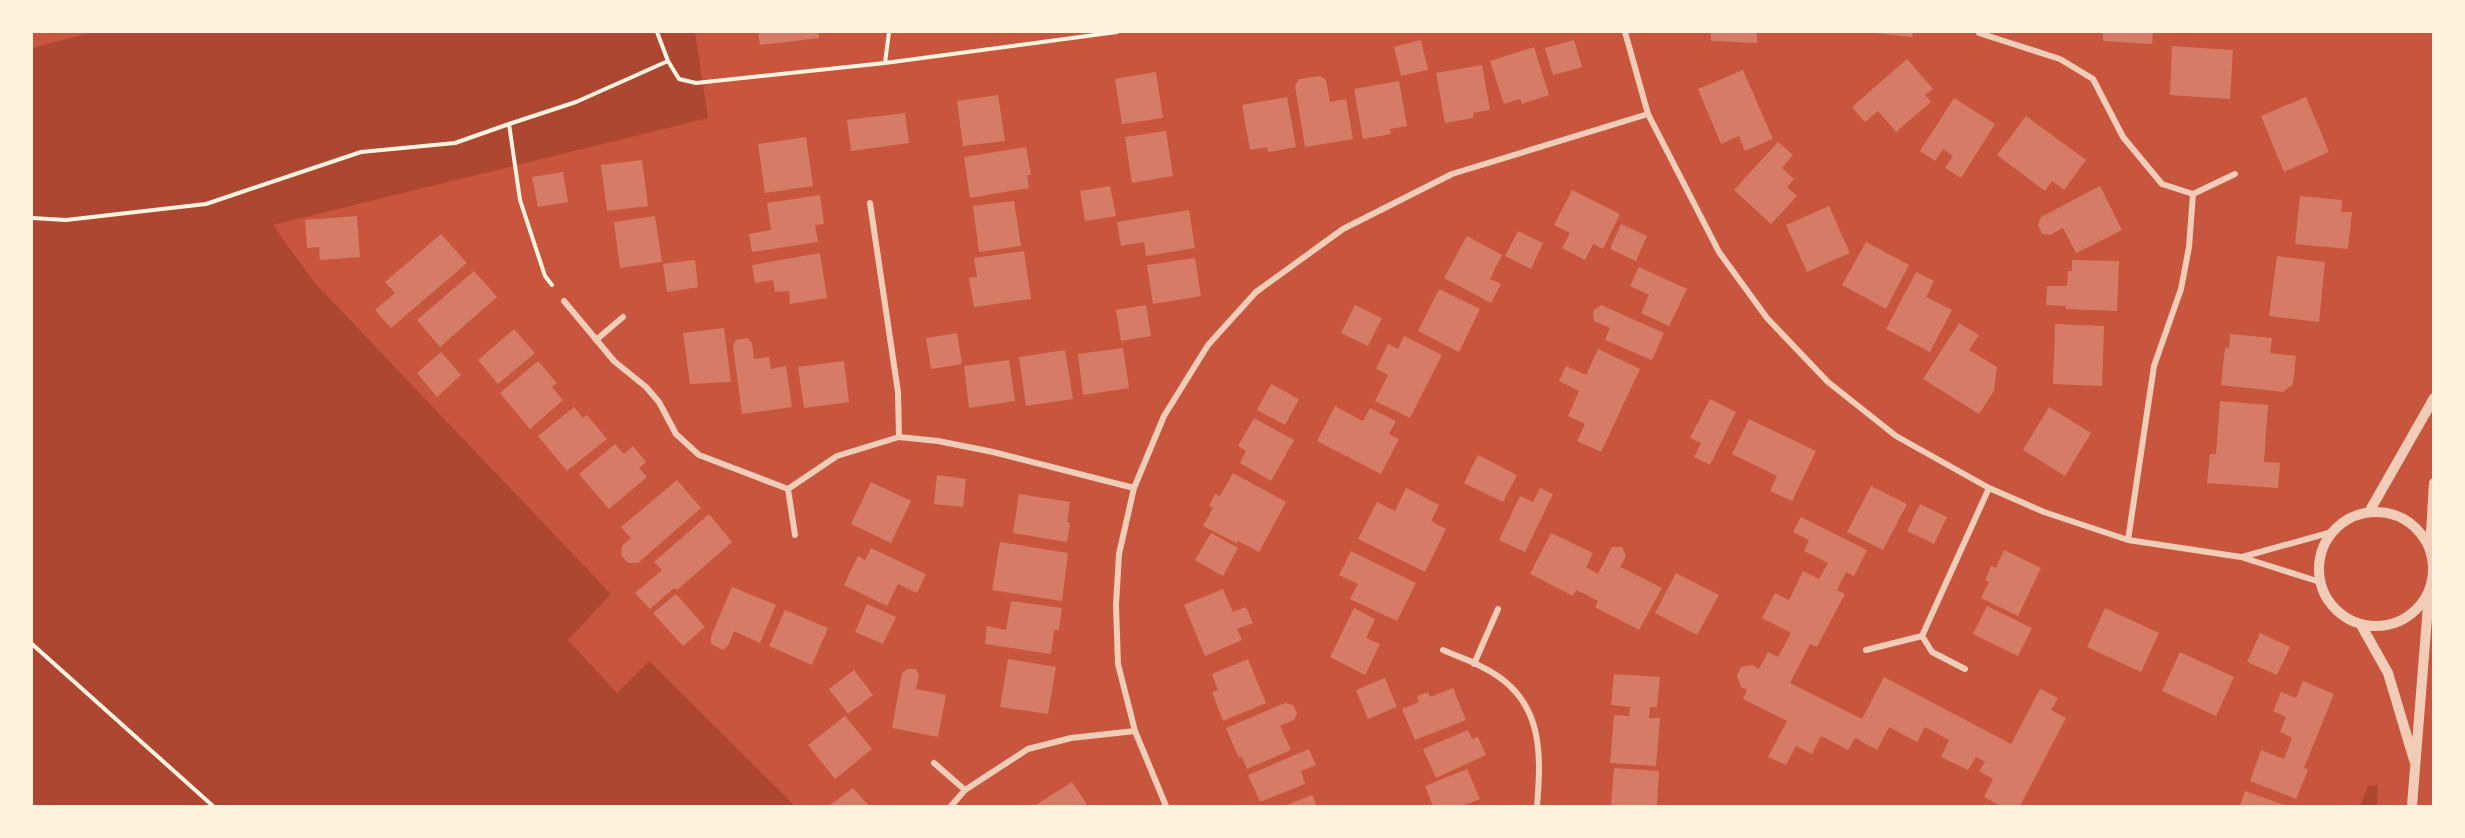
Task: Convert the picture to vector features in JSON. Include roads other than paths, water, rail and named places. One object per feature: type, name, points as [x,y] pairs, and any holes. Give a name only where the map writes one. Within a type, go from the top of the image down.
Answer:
[{"type":"street","points":[[1625,32],[1648,114],[1719,252],[1767,318],[1828,382],[1896,436],[1989,488],[2044,512],[2128,540],[2241,557],[2320,582]]},
{"type":"street","points":[[1979,33],[2060,59],[2093,79],[2123,137],[2162,184],[2193,194],[2235,174]]},
{"type":"street","points":[[1167,807],[1135,731],[1118,664],[1116,605],[1119,554],[1134,488],[1164,416],[1208,345],[1256,292],[1343,229],[1452,174],[1648,114]]},
{"type":"street","points":[[2128,540],[2154,366],[2181,289],[2189,247],[2193,194]]},
{"type":"street","points":[[870,202],[898,392],[898,437]]},
{"type":"street","points":[[564,301],[614,361],[646,387],[659,402],[676,434],[699,455],[788,489]]},
{"type":"street","points":[[596,339],[623,317]]},
{"type":"street","points":[[2369,512],[2433,398]]},
{"type":"street","points":[[788,489],[837,456],[898,437],[938,441],[993,452],[1134,488]]},
{"type":"street","points":[[2412,807],[2429,590],[2433,571],[2430,551],[2433,483]]},
{"type":"street","points":[[1922,636],[1989,488]]},
{"type":"street","points":[[788,489],[795,535]]},
{"type":"street","points":[[2241,557],[2332,532],[2343,523],[2369,512],[2388,514],[2406,521],[2421,534],[2430,551]]},
{"type":"street","points":[[2332,532],[2321,556],[2320,582],[2326,597],[2335,609],[2347,618],[2361,625],[2378,626],[2394,623],[2409,616],[2421,604],[2429,590]]},
{"type":"street","points":[[1474,664],[1498,609]]},
{"type":"street","points":[[2361,625],[2388,673],[2415,766]]},
{"type":"street","points":[[1866,650],[1922,636]]},
{"type":"street","points":[[1922,636],[1932,652],[1965,669]]},
{"type":"street","points":[[1443,650],[1505,682],[1524,700],[1538,732],[1540,773],[1537,807]]},
{"type":"street","points":[[951,807],[965,790],[1029,749],[1071,738],[1135,731]]},
{"type":"street","points":[[934,763],[965,790]]}]
